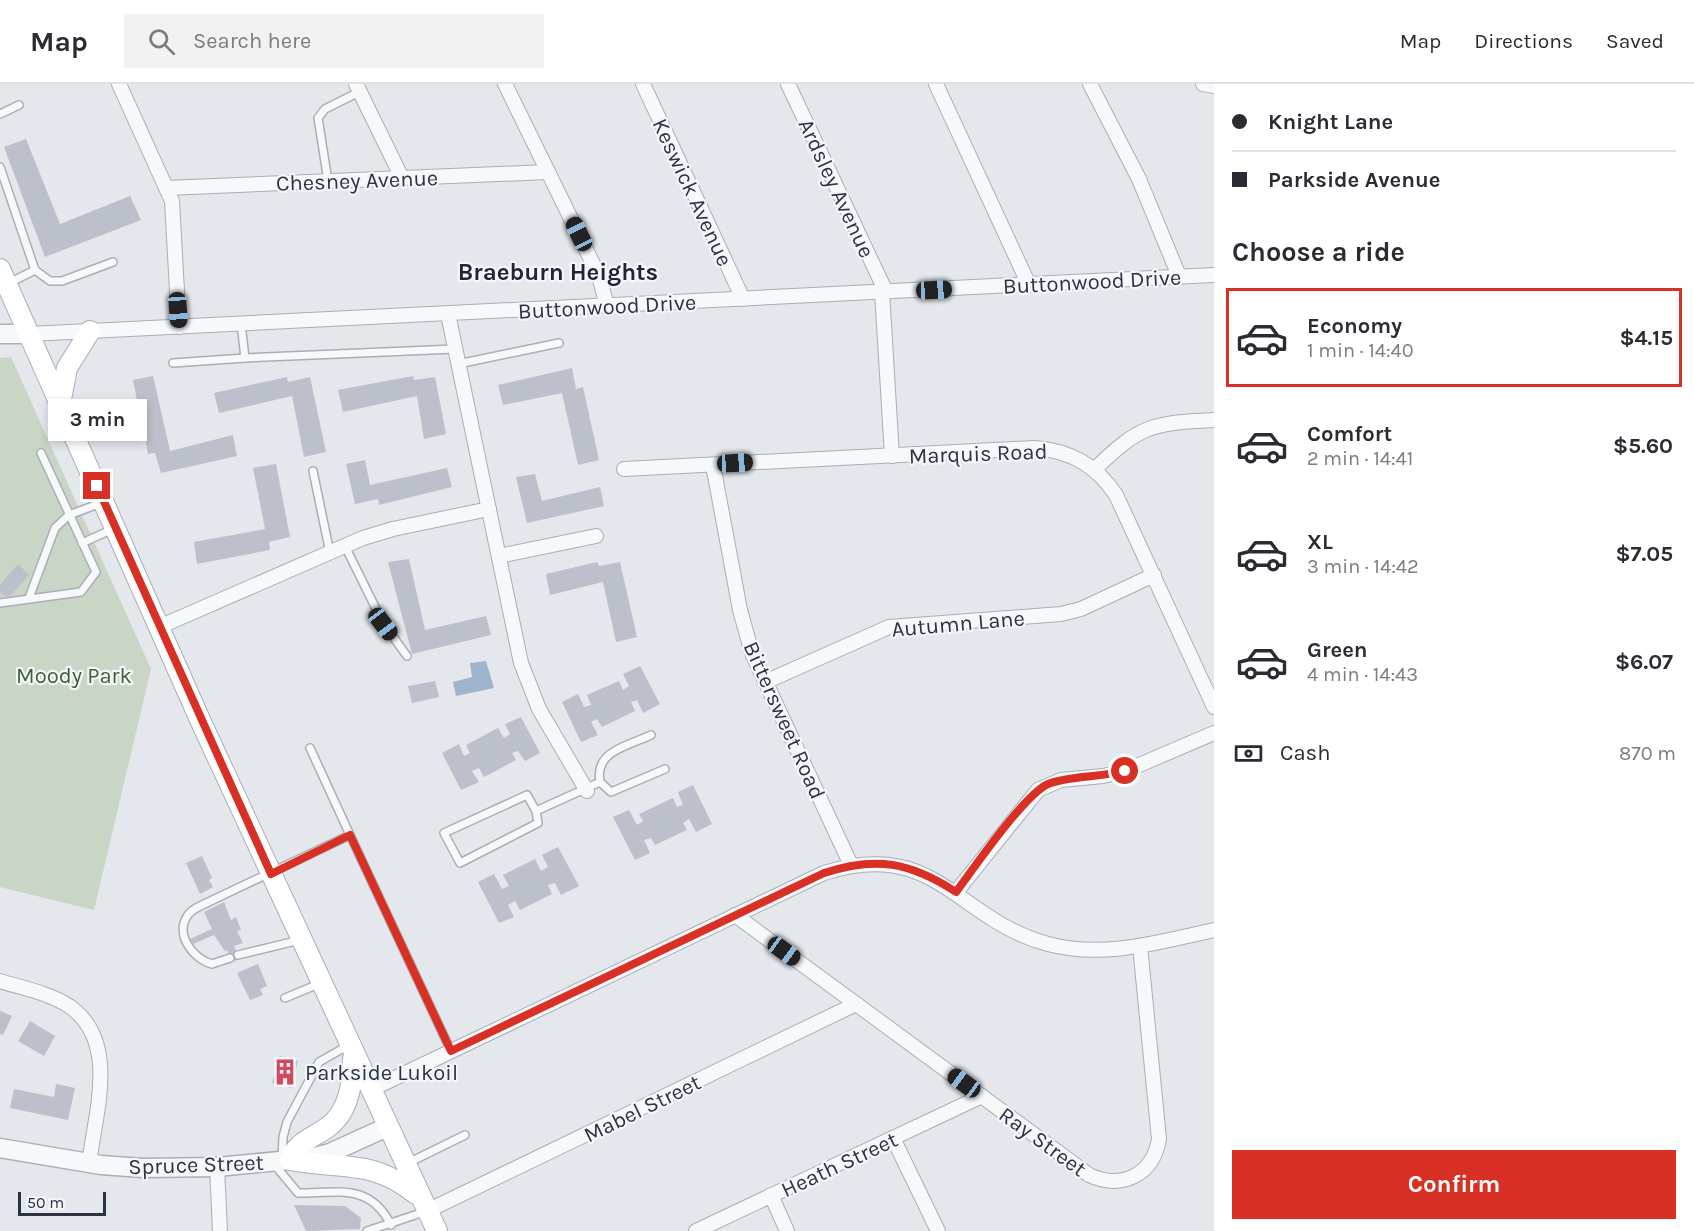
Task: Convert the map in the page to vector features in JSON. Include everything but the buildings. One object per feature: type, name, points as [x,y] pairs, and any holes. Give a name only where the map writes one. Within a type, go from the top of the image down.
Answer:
[{"type":"main road","points":[[2,273],[271,874],[437,1231]]},
{"type":"main road","points":[[60,404],[67,368],[90,331]]},
{"type":"main road","points":[[282,1161],[294,1150],[330,1126],[341,1111],[349,1095],[351,1048]]},
{"type":"main road","points":[[282,1161],[368,1167],[393,1177],[423,1204]]},
{"type":"street","points":[[119,84],[172,201],[179,327]]},
{"type":"street","points":[[505,84],[599,276],[607,306]]},
{"type":"street","name":"Keswick Avenue","points":[[643,84],[743,299]]},
{"type":"street","name":"Ardsley Avenue","points":[[788,84],[884,292]]},
{"type":"street","points":[[936,84],[1029,285]]},
{"type":"street","points":[[1090,84],[1138,179],[1179,276]]},
{"type":"street","points":[[1203,84],[1214,86]]},
{"type":"street","points":[[357,88],[402,178]]},
{"type":"street","name":"Chesney Avenue","points":[[166,188],[548,172]]},
{"type":"street","name":"Buttonwood Drive","points":[[0,334],[1214,275]]},
{"type":"street","points":[[884,292],[892,456]]},
{"type":"street","points":[[448,314],[529,686],[538,709],[586,790]]},
{"type":"street","points":[[1095,470],[1124,441],[1154,425],[1214,420]]},
{"type":"street","name":"Marquis Road","points":[[624,469],[1035,448],[1067,453],[1095,470],[1116,495],[1214,707]]},
{"type":"street","name":"Bittersweet Road","points":[[713,465],[744,626],[765,682],[851,865]]},
{"type":"street","points":[[159,627],[345,546],[393,529],[489,509]]},
{"type":"street","points":[[499,556],[596,536]]},
{"type":"street","name":"Autumn Lane","points":[[765,682],[889,627],[1061,614],[1080,609],[1154,575]]},
{"type":"street","points":[[956,892],[1038,790],[1061,780],[1102,777],[1125,771],[1214,733]]},
{"type":"street","points":[[370,1090],[824,873],[851,865],[899,865],[935,878],[1004,925],[1046,944],[1092,951],[1140,946],[1214,930]]},
{"type":"street","name":"Ray Street","points":[[735,915],[1089,1175],[1100,1180],[1124,1181],[1145,1170],[1157,1150],[1159,1139],[1140,946]]},
{"type":"street","points":[[0,981],[68,1006],[80,1016],[96,1039],[101,1068],[89,1164]]},
{"type":"street","name":"Mabel Street","points":[[423,1204],[856,1004]]},
{"type":"street","name":"Heath Street","points":[[696,1231],[982,1096]]},
{"type":"street","name":"Spruce Street","points":[[0,1148],[89,1164],[143,1168],[218,1167],[282,1161],[330,1153],[387,1127]]},
{"type":"street","points":[[893,1138],[938,1231]]},
{"type":"street","points":[[218,1167],[220,1231]]},
{"type":"street","points":[[771,1196],[787,1231]]},
{"type":"lane","points":[[328,181],[318,118],[325,109],[357,88]]},
{"type":"lane","points":[[0,114],[19,105]]},
{"type":"lane","points":[[0,167],[35,270],[50,281],[62,281],[113,262]]},
{"type":"lane","points":[[2,273],[35,270]]},
{"type":"lane","points":[[241,324],[245,358]]},
{"type":"lane","points":[[458,364],[559,343]]},
{"type":"lane","points":[[173,363],[455,349]]},
{"type":"lane","points":[[0,603],[81,592],[96,572],[41,453]]},
{"type":"lane","points":[[313,471],[330,553]]},
{"type":"lane","points":[[29,598],[56,528],[69,515],[104,502]]},
{"type":"lane","points":[[82,543],[115,528]]},
{"type":"lane","points":[[345,546],[383,624],[407,656]]},
{"type":"lane","points":[[651,735],[608,755],[601,761],[598,771],[600,782],[611,792],[665,769]]},
{"type":"lane","points":[[310,748],[451,1051]]},
{"type":"lane","points":[[536,811],[600,782]]},
{"type":"lane","points":[[527,795],[536,811],[538,823],[460,863],[444,833],[527,795]]},
{"type":"lane","points":[[230,958],[212,964],[204,962],[189,948],[184,928],[188,915],[200,906],[350,835]]},
{"type":"lane","points":[[238,955],[301,940]]},
{"type":"lane","points":[[285,998],[321,983]]},
{"type":"lane","points":[[351,1048],[319,1062],[287,1122],[283,1137],[282,1161],[298,1193],[349,1192],[367,1198],[382,1207],[391,1225]]},
{"type":"lane","points":[[405,1165],[465,1135]]},
{"type":"lane","points":[[368,1231],[391,1225],[423,1204]]},
{"type":"green space","name":"Moody Park","points":[[11,357],[151,669],[94,910],[0,887],[0,358]]},
{"type":"water","points":[[486,661],[494,688],[456,696],[453,682],[472,677],[470,663]]},
{"type":"place","name":"Parkside Lukoil","points":[[285,1072]]},
{"type":"district","name":"Braeburn Heights","points":[[558,272]]},
{"type":"route","points":[[97,486],[271,874],[350,835],[451,1051],[824,873],[864,863],[899,865],[935,878],[956,892],[1029,798],[1038,790],[1061,780],[1102,777],[1125,771]]}]
